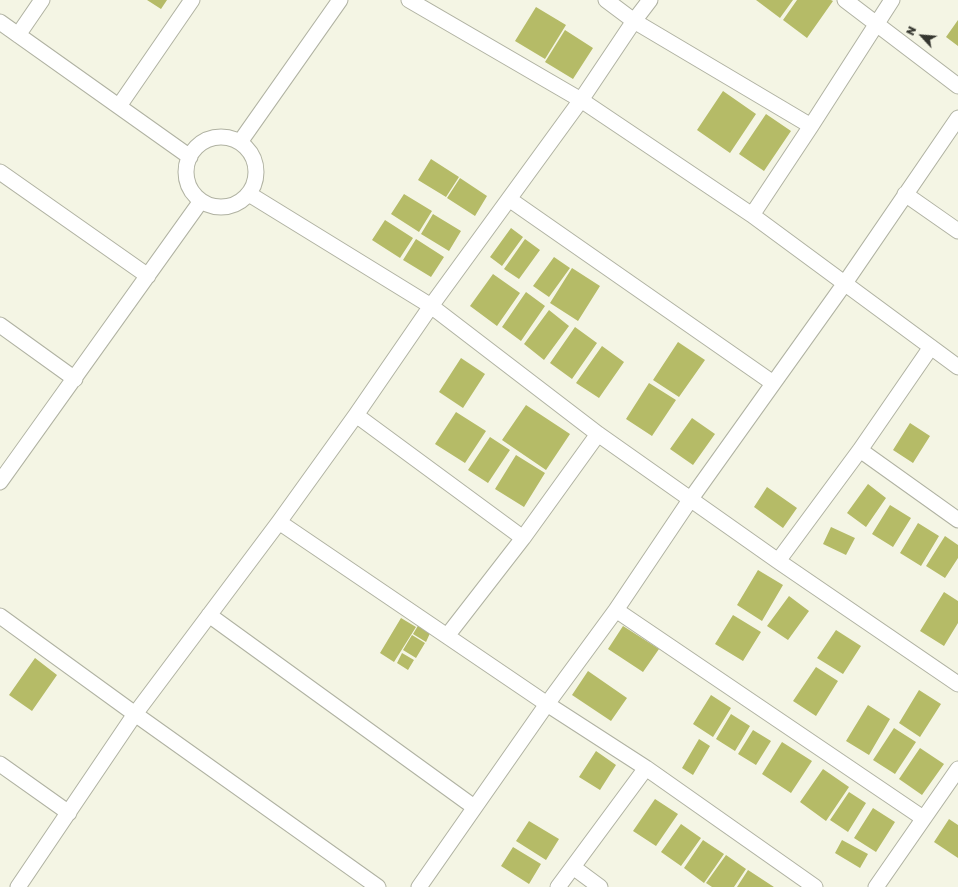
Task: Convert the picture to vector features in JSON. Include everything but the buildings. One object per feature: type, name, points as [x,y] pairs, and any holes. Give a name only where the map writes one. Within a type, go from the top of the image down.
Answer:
[{"type":"street","points":[[18,35],[42,0]]},
{"type":"street","points":[[119,106],[192,0]]},
{"type":"street","points":[[240,142],[340,0]]},
{"type":"street","points":[[409,0],[581,100],[752,215],[958,367]]},
{"type":"street","points":[[606,0],[634,21],[811,126]]},
{"type":"street","points":[[18,887],[135,714],[279,522],[356,415],[431,306],[581,100],[634,21],[650,0]]},
{"type":"street","points":[[845,0],[958,86]]},
{"type":"street","points":[[752,215],[892,0]]},
{"type":"street","points":[[0,22],[190,157]]},
{"type":"street","points":[[419,887],[547,704],[616,610],[690,500],[845,283],[958,118]]},
{"type":"street","points":[[226,137],[240,142],[251,152],[256,166],[256,181],[249,194],[239,203],[226,207],[213,207],[201,201],[192,192],[187,181],[186,168],[190,157],[198,145],[212,138],[226,137]]},
{"type":"street","points":[[0,172],[148,276]]},
{"type":"street","points":[[249,194],[431,306],[598,434],[690,500],[958,684]]},
{"type":"street","points":[[905,194],[958,231]]},
{"type":"street","points":[[509,199],[773,383]]},
{"type":"street","points":[[0,482],[201,201]]},
{"type":"street","points":[[0,325],[75,379]]},
{"type":"street","points":[[778,561],[860,450],[930,347]]},
{"type":"street","points":[[356,415],[524,538]]},
{"type":"street","points":[[447,636],[524,538],[598,434]]},
{"type":"street","points":[[860,450],[958,520]]},
{"type":"street","points":[[279,522],[547,704],[646,768],[815,887]]},
{"type":"street","points":[[616,610],[923,818]]},
{"type":"street","points":[[209,615],[474,807]]},
{"type":"street","points":[[0,616],[378,887]]},
{"type":"street","points":[[0,764],[69,813]]},
{"type":"street","points":[[558,887],[646,768]]},
{"type":"street","points":[[876,887],[958,769]]},
{"type":"street","points":[[573,867],[600,887]]}]
